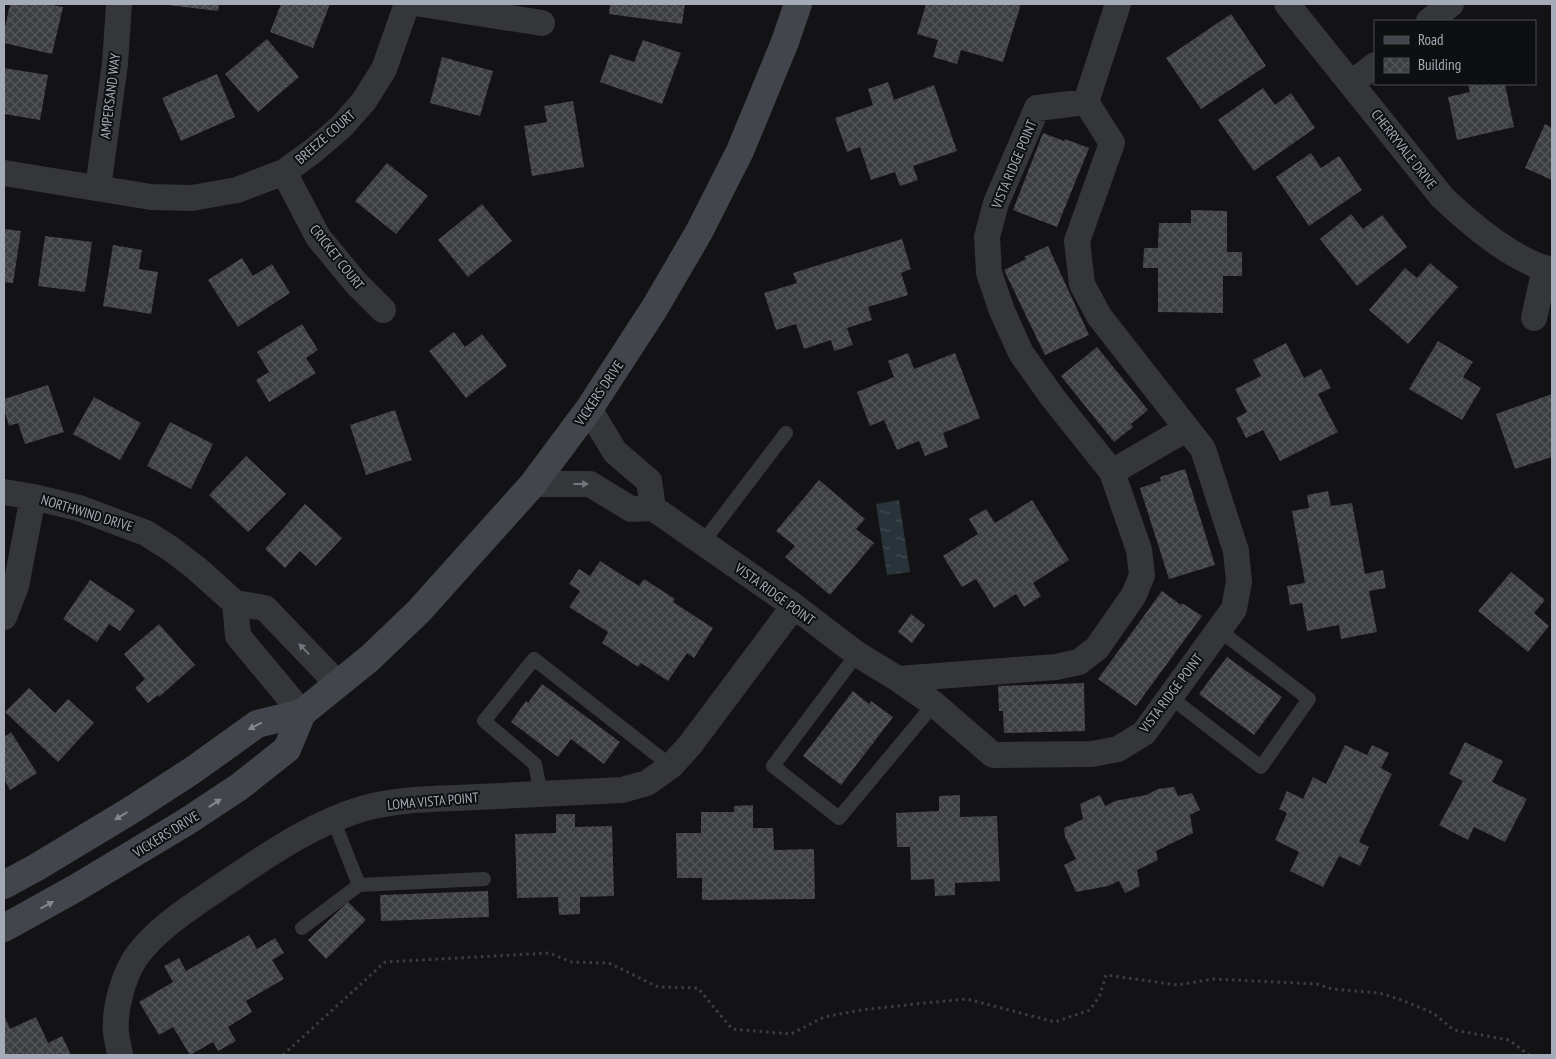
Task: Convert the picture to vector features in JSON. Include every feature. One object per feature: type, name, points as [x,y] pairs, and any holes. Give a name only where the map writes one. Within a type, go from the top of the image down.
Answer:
[{"type":"main road","name":"VICKERS DRIVE","points":[[4,885],[133,809],[193,770],[256,724],[302,713],[370,658],[419,611],[533,484],[589,409],[654,310],[699,232],[740,152],[785,42],[798,4]]},
{"type":"main road","name":"VICKERS DRIVE","points":[[4,928],[85,883],[186,822],[239,787],[288,749],[302,713]]},
{"type":"street","name":"AMPERSAND WAY","points":[[98,188],[115,64],[119,4]]},
{"type":"street","name":"BREEZE COURT","points":[[4,173],[151,197],[192,198],[237,190],[284,172],[313,151],[342,126],[364,101],[384,69],[407,4]]},
{"type":"street","points":[[421,4],[542,23]]},
{"type":"street","points":[[1086,102],[1118,4]]},
{"type":"street","name":"CHERRYVALE DRIVE","points":[[1287,4],[1442,197],[1466,221],[1489,238],[1520,256],[1548,269],[1534,318]]},
{"type":"street","points":[[1430,20],[1451,4]]},
{"type":"street","points":[[1352,83],[1374,66]]},
{"type":"street","name":"VISTA RIDGE POINT","points":[[653,508],[794,606],[857,654],[934,704],[993,755],[1092,754],[1118,749],[1144,733],[1234,609],[1239,582],[1236,551],[1202,449],[1100,316],[1082,284],[1076,241],[1112,143],[1086,102],[1037,108],[996,203],[987,237],[989,273],[1002,311],[1021,353],[1053,398],[1112,472],[1140,550],[1142,575],[1134,595],[1097,648],[1078,662],[1056,667],[898,679]]},
{"type":"street","name":"CRICKET COURT","points":[[284,172],[318,238],[356,284],[383,310]]},
{"type":"street","points":[[533,484],[590,484],[631,509],[653,508],[649,482],[615,452],[589,409]]},
{"type":"street","points":[[1112,472],[1186,429]]},
{"type":"street","name":"NORTHWIND DRIVE","points":[[4,492],[79,508],[146,533],[196,568],[235,603]]},
{"type":"street","points":[[4,617],[16,586],[33,497]]},
{"type":"street","points":[[302,713],[238,636],[235,603],[264,608],[338,684]]},
{"type":"street","name":"LOMA VISTA POINT","points":[[120,1055],[116,1031],[118,1004],[124,979],[136,957],[154,937],[182,914],[264,858],[312,829],[333,819],[365,808],[404,800],[622,790],[647,783],[671,766],[690,745],[794,606]]},
{"type":"lane","points":[[703,542],[786,433]]},
{"type":"lane","points":[[1170,697],[1261,767],[1308,698],[1219,630]]},
{"type":"lane","points":[[857,654],[773,766],[840,818],[934,704]]},
{"type":"lane","points":[[542,794],[535,764],[484,721],[534,659],[671,766]]},
{"type":"lane","points":[[333,819],[360,885]]},
{"type":"lane","points":[[302,928],[360,885],[484,879]]},
{"type":"path","points":[[282,1055],[385,962],[549,954],[572,962],[609,963],[658,987],[698,988],[732,1029],[791,1034],[824,1018],[852,1012],[967,999],[1055,1022],[1090,1010],[1100,995],[1106,975],[1178,985],[1213,979],[1316,984],[1332,989],[1379,993],[1433,1013],[1454,1030],[1510,1040],[1529,1055]]},
{"type":"water","points":[[899,500],[910,572],[887,575],[876,504]]},
{"type":"building","points":[[10,4],[46,4],[63,7],[52,54],[4,43],[4,32]]},
{"type":"building","points":[[168,4],[219,4],[218,11]]},
{"type":"building","points":[[281,4],[330,4],[313,48],[270,32]]},
{"type":"building","points":[[610,4],[685,4],[682,24],[609,14]]},
{"type":"building","points":[[926,4],[1021,4],[1003,62],[961,50],[957,64],[933,57],[938,40],[917,34]]},
{"type":"building","points":[[1231,14],[1266,66],[1201,109],[1166,58]]},
{"type":"building","points":[[267,39],[299,77],[258,112],[225,74]]},
{"type":"building","points":[[643,40],[681,53],[662,104],[600,82],[610,54],[634,62]]},
{"type":"building","points":[[442,57],[493,71],[480,116],[430,103]]},
{"type":"building","points":[[4,68],[48,75],[40,120],[4,114]]},
{"type":"building","points":[[217,74],[235,117],[181,141],[162,98]]},
{"type":"building","points":[[888,82],[894,100],[934,85],[957,151],[913,166],[918,180],[900,186],[895,172],[871,180],[860,147],[847,152],[835,118],[873,105],[868,89]]},
{"type":"building","points":[[1468,85],[1505,85],[1514,127],[1457,140],[1448,97],[1470,92]]},
{"type":"building","points":[[1263,88],[1275,105],[1291,93],[1315,128],[1254,171],[1218,120]]},
{"type":"building","points":[[573,101],[584,167],[532,176],[524,126],[547,122],[544,106]]},
{"type":"building","points":[[1545,124],[1552,128],[1552,180],[1525,168]]},
{"type":"building","points":[[1043,133],[1089,148],[1057,227],[1013,210]]},
{"type":"building","points":[[1311,153],[1321,168],[1339,156],[1362,190],[1309,226],[1276,177]]},
{"type":"building","points":[[387,163],[428,196],[396,234],[355,201]]},
{"type":"building","points":[[482,204],[512,241],[468,277],[438,240]]},
{"type":"building","points":[[1191,210],[1227,211],[1227,252],[1242,252],[1242,276],[1223,276],[1223,313],[1158,312],[1158,268],[1143,268],[1144,248],[1158,248],[1159,223],[1191,223]]},
{"type":"building","points":[[1351,214],[1363,229],[1382,215],[1407,247],[1357,286],[1320,239]]},
{"type":"building","points":[[4,229],[21,231],[13,283],[4,282]]},
{"type":"building","points":[[45,236],[92,242],[85,292],[38,286]]},
{"type":"building","points":[[902,239],[911,269],[901,273],[908,295],[868,307],[872,320],[847,328],[853,345],[834,351],[831,340],[804,349],[796,324],[776,330],[764,293],[797,283],[793,273]]},
{"type":"building","points":[[113,245],[142,250],[139,269],[158,272],[151,314],[103,306]]},
{"type":"building","points":[[1048,246],[1089,335],[1045,355],[1004,270],[1026,259],[1024,257]]},
{"type":"building","points":[[242,258],[253,276],[272,264],[290,293],[238,327],[208,280]]},
{"type":"building","points":[[1430,263],[1458,287],[1408,344],[1369,310],[1405,268],[1417,278]]},
{"type":"building","points":[[302,324],[318,350],[306,358],[316,373],[269,402],[256,380],[269,372],[257,352]]},
{"type":"building","points":[[454,332],[465,347],[482,334],[507,366],[466,398],[429,351]]},
{"type":"building","points":[[1438,341],[1473,362],[1463,377],[1481,388],[1462,420],[1409,389]]},
{"type":"building","points":[[1286,343],[1304,378],[1321,369],[1331,388],[1318,394],[1338,432],[1280,461],[1263,430],[1246,438],[1236,418],[1247,412],[1235,389],[1261,376],[1253,360]]},
{"type":"building","points":[[1097,347],[1148,410],[1131,424],[1133,427],[1114,442],[1061,376]]},
{"type":"building","points":[[908,353],[914,369],[955,353],[980,418],[943,433],[948,447],[925,456],[919,441],[897,450],[884,420],[870,426],[857,392],[894,377],[888,361]]},
{"type":"building","points":[[48,385],[64,432],[25,444],[18,423],[9,426],[4,409],[4,399]]},
{"type":"building","points":[[1552,394],[1552,457],[1515,469],[1496,414]]},
{"type":"building","points":[[94,397],[141,423],[120,460],[73,434]]},
{"type":"building","points":[[395,410],[412,460],[366,475],[350,425]]},
{"type":"building","points":[[170,422],[213,444],[191,489],[147,466]]},
{"type":"building","points":[[246,456],[286,494],[248,532],[209,495]]},
{"type":"building","points":[[1185,469],[1215,565],[1169,579],[1140,488],[1161,481],[1160,477]]},
{"type":"building","points":[[819,480],[865,519],[856,529],[874,543],[830,595],[785,557],[795,546],[776,531]]},
{"type":"building","points":[[1328,491],[1331,506],[1352,503],[1365,574],[1383,570],[1386,588],[1369,591],[1377,632],[1341,639],[1339,625],[1307,631],[1302,603],[1290,605],[1287,586],[1305,583],[1292,511],[1309,508],[1307,495]]},
{"type":"building","points":[[1032,500],[1069,560],[1033,583],[1041,596],[1024,607],[1016,594],[994,608],[976,579],[962,587],[943,556],[978,534],[969,519],[986,509],[995,523]]},
{"type":"building","points":[[305,504],[342,538],[316,566],[300,551],[285,568],[265,549]]},
{"type":"building","points":[[600,561],[639,586],[644,579],[675,599],[673,602],[713,628],[694,658],[687,653],[668,681],[641,663],[638,667],[602,643],[608,632],[569,607],[580,591],[569,584],[579,569],[590,576]]},
{"type":"building","points":[[1511,572],[1545,600],[1534,613],[1549,626],[1528,652],[1478,611]]},
{"type":"building","points":[[90,580],[135,610],[120,631],[109,624],[97,642],[63,619]]},
{"type":"building","points":[[1162,591],[1181,605],[1182,603],[1202,616],[1136,706],[1098,679]]},
{"type":"building","points":[[911,614],[925,625],[912,643],[898,632]]},
{"type":"building","points":[[159,624],[195,665],[159,697],[158,695],[148,703],[135,688],[145,679],[124,654]]},
{"type":"building","points":[[1227,657],[1282,697],[1254,735],[1199,694]]},
{"type":"building","points":[[1084,683],[1085,731],[1004,733],[1003,711],[999,711],[998,686]]},
{"type":"building","points":[[542,684],[620,742],[604,764],[571,739],[558,757],[511,722],[526,701],[528,703]]},
{"type":"building","points":[[29,688],[55,713],[68,699],[94,723],[58,762],[5,712]]},
{"type":"building","points":[[853,691],[869,704],[871,701],[893,717],[841,785],[803,756]]},
{"type":"building","points":[[11,732],[37,773],[10,790],[4,779],[4,737]]},
{"type":"building","points":[[1465,742],[1503,761],[1492,782],[1527,799],[1505,842],[1474,827],[1468,840],[1439,825],[1463,781],[1449,774]]},
{"type":"building","points":[[1345,745],[1367,755],[1372,745],[1389,753],[1381,768],[1392,774],[1359,842],[1369,847],[1360,866],[1339,856],[1323,887],[1290,871],[1299,852],[1275,840],[1287,813],[1279,809],[1287,791],[1303,799],[1313,777],[1326,784]]},
{"type":"building","points":[[1174,787],[1178,796],[1192,793],[1200,810],[1190,815],[1193,833],[1156,851],[1158,860],[1137,870],[1140,886],[1125,893],[1119,881],[1108,886],[1076,892],[1064,865],[1076,859],[1065,837],[1064,828],[1083,819],[1080,804],[1100,795],[1105,806],[1115,801],[1146,795],[1158,789]]},
{"type":"building","points":[[960,795],[960,817],[997,816],[1000,881],[955,883],[955,895],[935,896],[934,879],[911,880],[910,847],[897,847],[896,813],[939,811],[939,796]]},
{"type":"building","points":[[753,805],[753,828],[773,828],[774,850],[814,849],[815,899],[702,900],[702,878],[677,878],[676,833],[701,833],[701,812],[734,812],[734,806]]},
{"type":"building","points":[[556,814],[575,814],[575,827],[612,826],[614,896],[580,897],[580,914],[559,915],[558,897],[517,898],[515,834],[556,833]]},
{"type":"building","points":[[488,891],[489,917],[381,921],[380,895]]},
{"type":"building","points":[[348,902],[366,920],[326,959],[308,940]]},
{"type":"building","points":[[249,935],[257,949],[275,938],[284,953],[272,960],[284,979],[246,1001],[252,1012],[228,1027],[236,1041],[218,1051],[213,1042],[190,1055],[173,1027],[159,1035],[139,1002],[173,982],[164,966],[179,958],[186,971]]},
{"type":"building","points":[[4,1015],[10,1029],[36,1017],[48,1043],[62,1036],[71,1055],[4,1055]]}]
